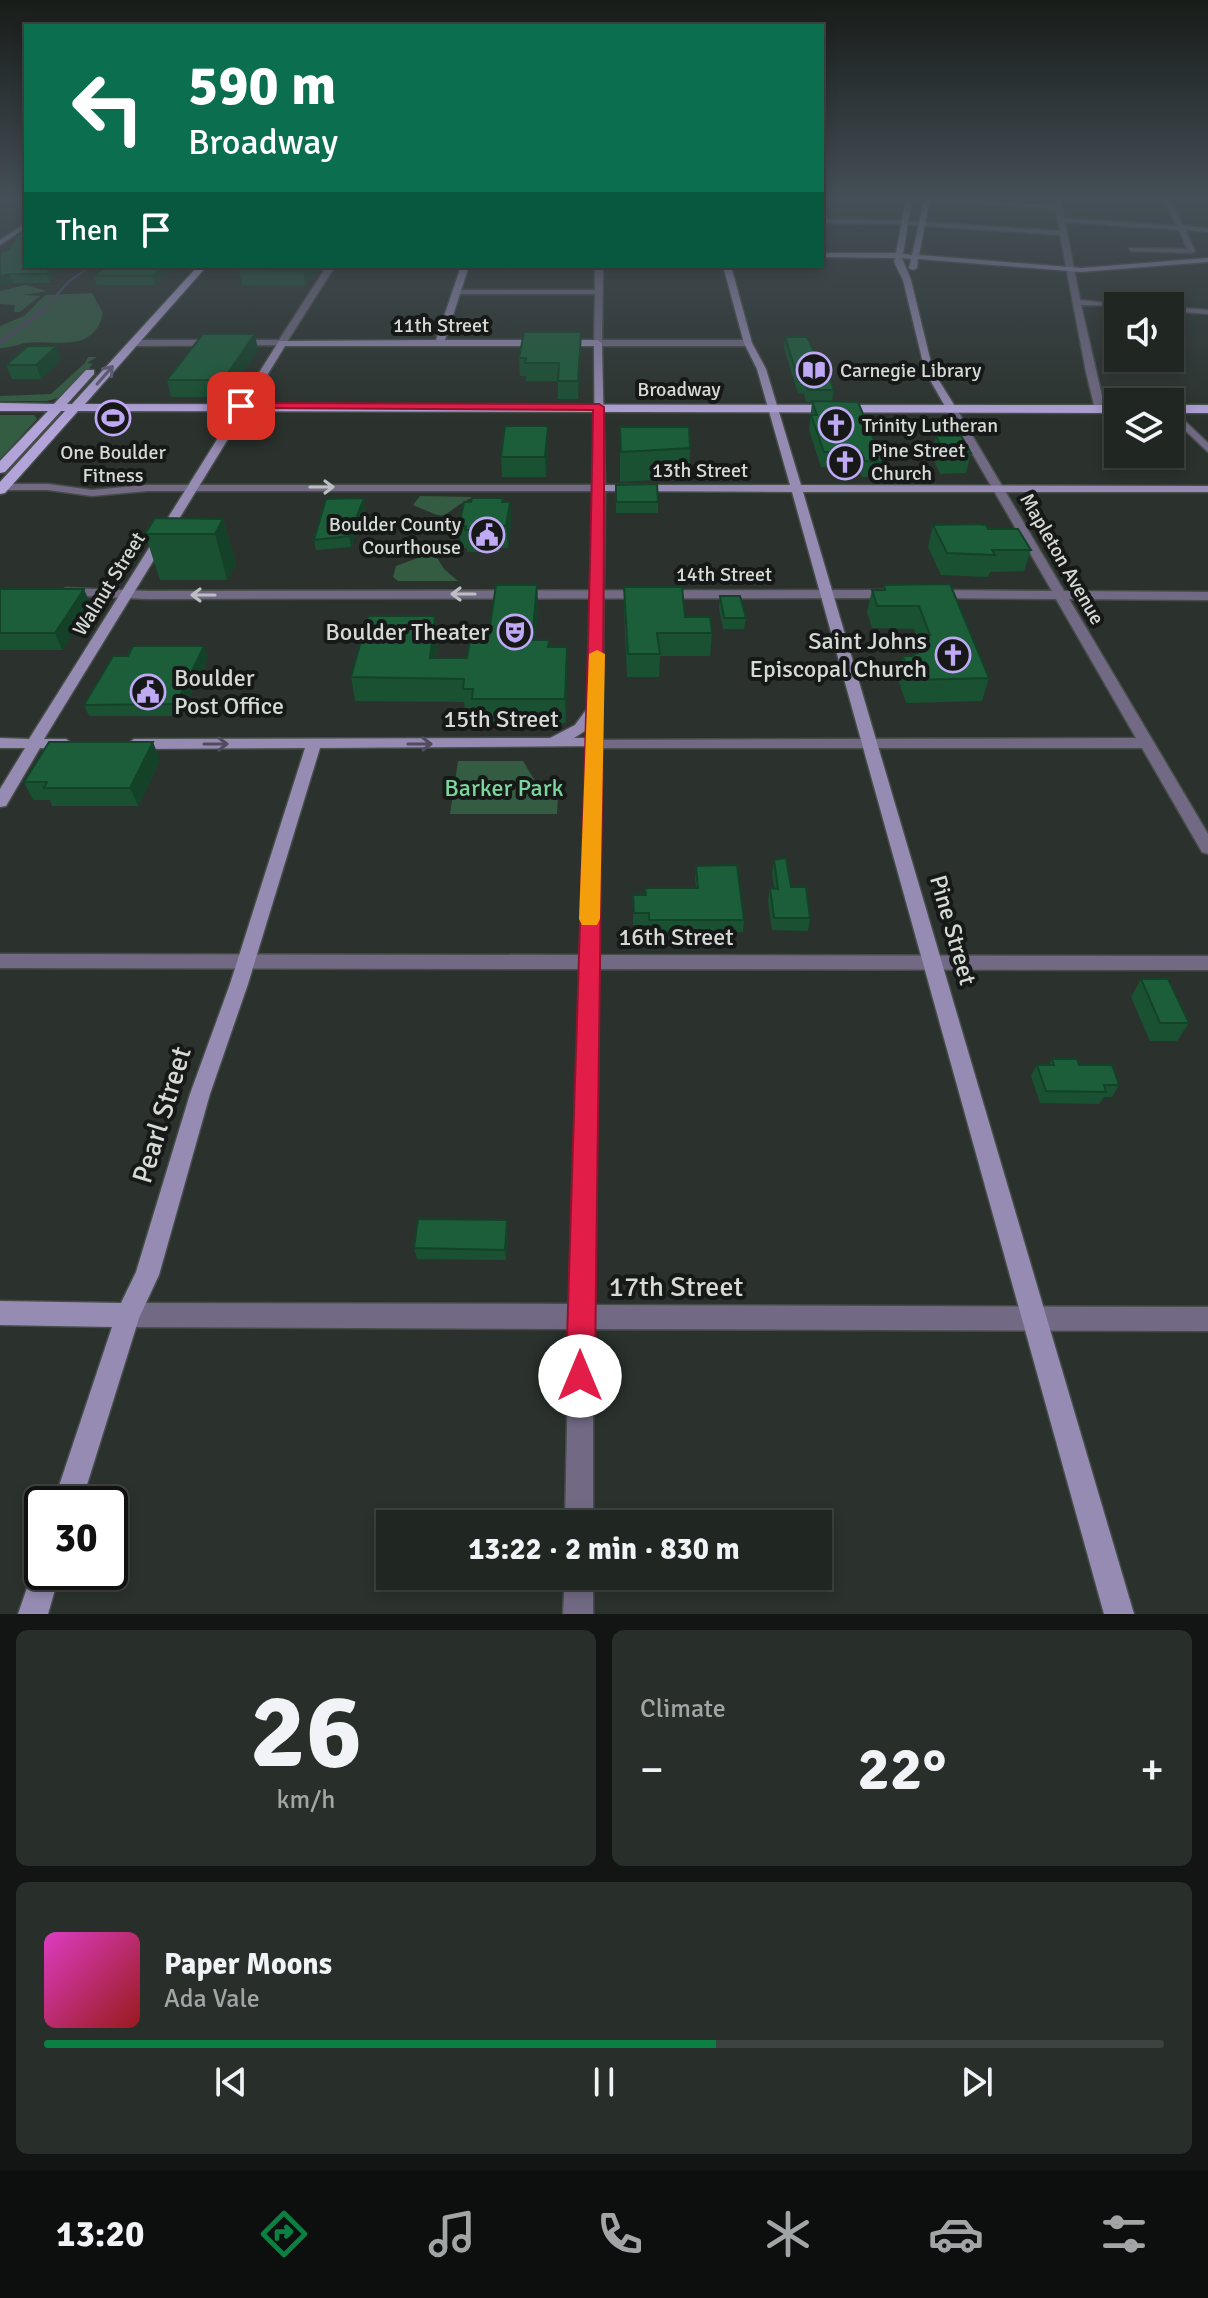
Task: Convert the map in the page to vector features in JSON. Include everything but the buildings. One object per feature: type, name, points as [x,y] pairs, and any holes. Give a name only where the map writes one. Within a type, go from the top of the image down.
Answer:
[{"type":"main road","points":[[0,469],[183,274]]},
{"type":"main road","points":[[1,488],[195,274]]},
{"type":"main road","name":"Broadway","points":[[0,407],[1104,409]]},
{"type":"main road","points":[[1184,410],[1208,409]]},
{"type":"street","name":"Walnut Street","points":[[0,802],[241,406],[326,274]]},
{"type":"street","points":[[440,342],[462,274]]},
{"type":"street","points":[[579,1510],[588,961],[597,701],[598,274]]},
{"type":"street","name":"Pine Street","points":[[729,274],[827,595],[1119,1614]]},
{"type":"street","name":"Mapleton Avenue","points":[[905,274],[929,371],[1208,848]]},
{"type":"street","points":[[907,280],[909,274]]},
{"type":"street","points":[[1072,274],[1100,409]]},
{"type":"street","points":[[456,292],[597,292]]},
{"type":"street","points":[[1077,302],[1104,304]]},
{"type":"street","points":[[1184,310],[1208,312]]},
{"type":"street","name":"11th Street","points":[[133,343],[748,343]]},
{"type":"street","points":[[275,353],[283,347],[303,343]]},
{"type":"street","points":[[559,343],[586,347],[598,355]]},
{"type":"street","points":[[1184,424],[1208,449]]},
{"type":"street","name":"13th Street","points":[[1,488],[48,487],[88,493],[192,487],[1208,489]]},
{"type":"street","name":"14th Street","points":[[48,591],[127,594],[897,594]]},
{"type":"street","points":[[913,594],[1208,596]]},
{"type":"street","points":[[540,743],[580,730],[592,717],[597,701]]},
{"type":"street","points":[[0,743],[77,742],[57,728],[58,704]]},
{"type":"street","name":"Pearl Street","points":[[73,1486],[128,1315],[147,1275],[200,1094],[239,984],[243,962],[314,743]]},
{"type":"street","name":"15th Street","points":[[117,744],[1147,743]]},
{"type":"street","name":"16th Street","points":[[0,961],[1208,963]]},
{"type":"street","name":"17th Street","points":[[0,1313],[1208,1319]]},
{"type":"street","points":[[33,1614],[40,1590]]},
{"type":"street","points":[[578,1614],[579,1590]]},
{"type":"green space","points":[[25,285],[47,291],[24,295],[40,296],[20,312],[14,312],[15,305],[0,304],[0,291]]},
{"type":"green space","points":[[92,293],[103,313],[91,335],[71,342],[25,343],[0,348],[0,326],[24,316],[45,295]]},
{"type":"green space","points":[[88,357],[97,357],[87,363],[93,364],[61,397],[47,401],[0,401],[0,396],[51,394]]},
{"type":"green space","points":[[0,415],[34,415],[37,419],[0,459]]},
{"type":"green space","points":[[420,496],[473,497],[440,515],[413,505]]},
{"type":"green space","points":[[423,556],[436,556],[444,569],[458,581],[398,581],[393,577],[396,566]]},
{"type":"green space","name":"Barker Park","points":[[458,761],[523,761],[535,781],[558,794],[557,814],[450,814]]},
{"type":"waterway","points":[[44,310],[68,282],[79,274]]},
{"type":"waterway","points":[[0,342],[44,310]]},
{"type":"slow traffic","points":[[590,919],[597,654]]},
{"type":"place","name":"Carnegie Library","points":[[814,370]]},
{"type":"place","name":"One Boulder Fitness","points":[[113,418]]},
{"type":"place","name":"Trinity Lutheran","points":[[836,425]]},
{"type":"place","name":"Pine Street Church","points":[[845,462]]},
{"type":"place","name":"Boulder County Courthouse","points":[[487,535]]},
{"type":"place","name":"Boulder Theater","points":[[515,632]]},
{"type":"place","name":"Saint Johns Episcopal Church","points":[[953,655]]},
{"type":"place","name":"Boulder Post Office","points":[[148,692]]},
{"type":"route","points":[[241,406],[599,407],[597,726],[588,961],[580,1376]]}]
